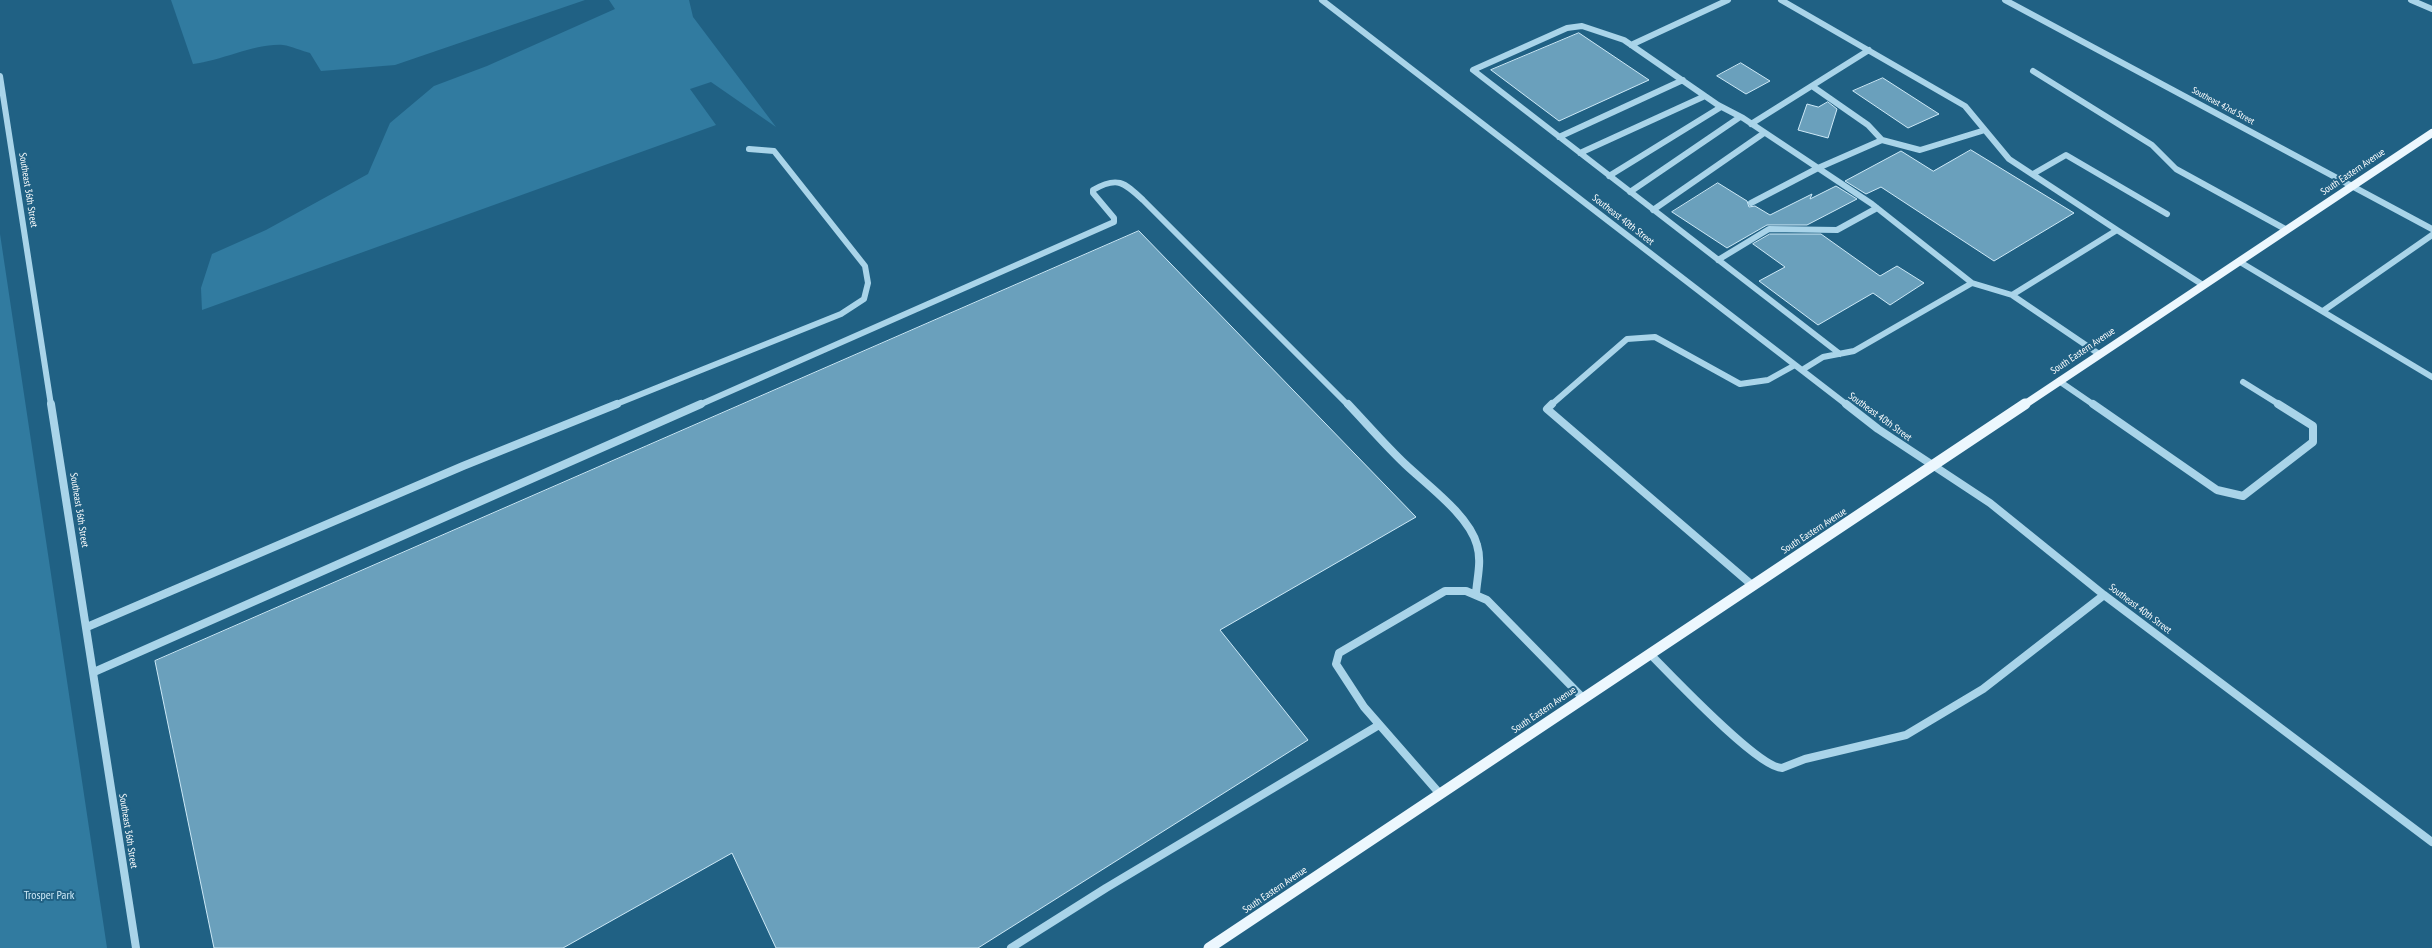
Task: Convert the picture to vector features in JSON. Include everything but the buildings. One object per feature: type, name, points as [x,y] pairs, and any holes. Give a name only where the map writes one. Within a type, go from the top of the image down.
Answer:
[{"type":"main road","name":"South Eastern Avenue","points":[[1209,948],[2432,133]]},
{"type":"street","name":"Southeast 40th Street","points":[[1322,0],[1878,429],[1990,503],[2104,595],[2432,842]]},
{"type":"street","points":[[1631,45],[1728,0]]},
{"type":"street","points":[[1781,0],[1965,106],[2009,159],[2203,285]]},
{"type":"street","name":"Southeast 42nd Street","points":[[2004,0],[2432,229]]},
{"type":"street","points":[[2411,0],[2432,9]]},
{"type":"street","points":[[1840,354],[1473,70],[1566,28],[1582,26],[1624,40],[1704,96],[1751,124],[1877,208],[1972,283],[2012,295],[2100,354]]},
{"type":"street","points":[[1751,124],[1869,50]]},
{"type":"street","points":[[2033,71],[2152,145],[2160,155],[2181,172],[2286,230]]},
{"type":"street","name":"Southeast 36th Street","points":[[0,76],[136,948]]},
{"type":"street","points":[[1559,137],[1683,80]]},
{"type":"street","points":[[1812,86],[1868,125],[1882,140],[1920,150],[1985,130]]},
{"type":"street","points":[[1580,153],[1704,96]]},
{"type":"street","points":[[1609,176],[1721,107]]},
{"type":"street","points":[[1630,192],[1740,117]]},
{"type":"street","points":[[1653,210],[1764,133]]},
{"type":"street","points":[[1751,203],[1818,168],[1882,140]]},
{"type":"street","points":[[87,627],[464,466],[841,314],[864,299],[868,283],[865,266],[774,151],[749,149]]},
{"type":"street","points":[[2033,174],[2066,156],[2167,214]]},
{"type":"street","points":[[94,672],[1114,222],[1114,218],[1093,193],[1099,186],[1118,180],[1124,182],[1143,200],[1292,345],[1397,456],[1450,508],[1474,537],[1480,553],[1476,594]]},
{"type":"street","points":[[1718,260],[1769,229],[1837,230],[1877,208]]},
{"type":"street","points":[[2012,295],[2117,230]]},
{"type":"street","points":[[2323,312],[2432,235]]},
{"type":"street","points":[[2240,262],[2432,377]]},
{"type":"street","points":[[1802,370],[1823,357],[1854,351],[1972,283]]},
{"type":"street","points":[[1752,585],[1547,409],[1627,339],[1655,337],[1740,384],[1768,380],[1794,365]]},
{"type":"street","points":[[2059,381],[2217,490],[2243,496],[2313,442],[2313,426],[2242,382]]},
{"type":"street","points":[[1440,794],[1364,707],[1336,664],[1339,653],[1445,591],[1466,591],[1487,600],[1583,698]]},
{"type":"street","points":[[1650,654],[1717,719],[1768,763],[1779,768],[1791,766],[1805,759],[1906,735],[1983,689],[2104,595]]},
{"type":"street","points":[[1011,948],[1106,888],[1379,725]]},
{"type":"green space","points":[[171,0],[585,0],[395,65],[321,71],[310,53],[283,45],[273,45],[250,49],[193,64]]},
{"type":"green space","points":[[609,0],[689,0],[693,17],[776,127],[711,82],[690,89],[716,125],[202,310],[201,288],[212,254],[266,230],[368,174],[390,123],[434,86],[487,66],[615,9]]},
{"type":"green space","name":"Trosper Park","points":[[0,234],[107,948],[0,948]]}]
